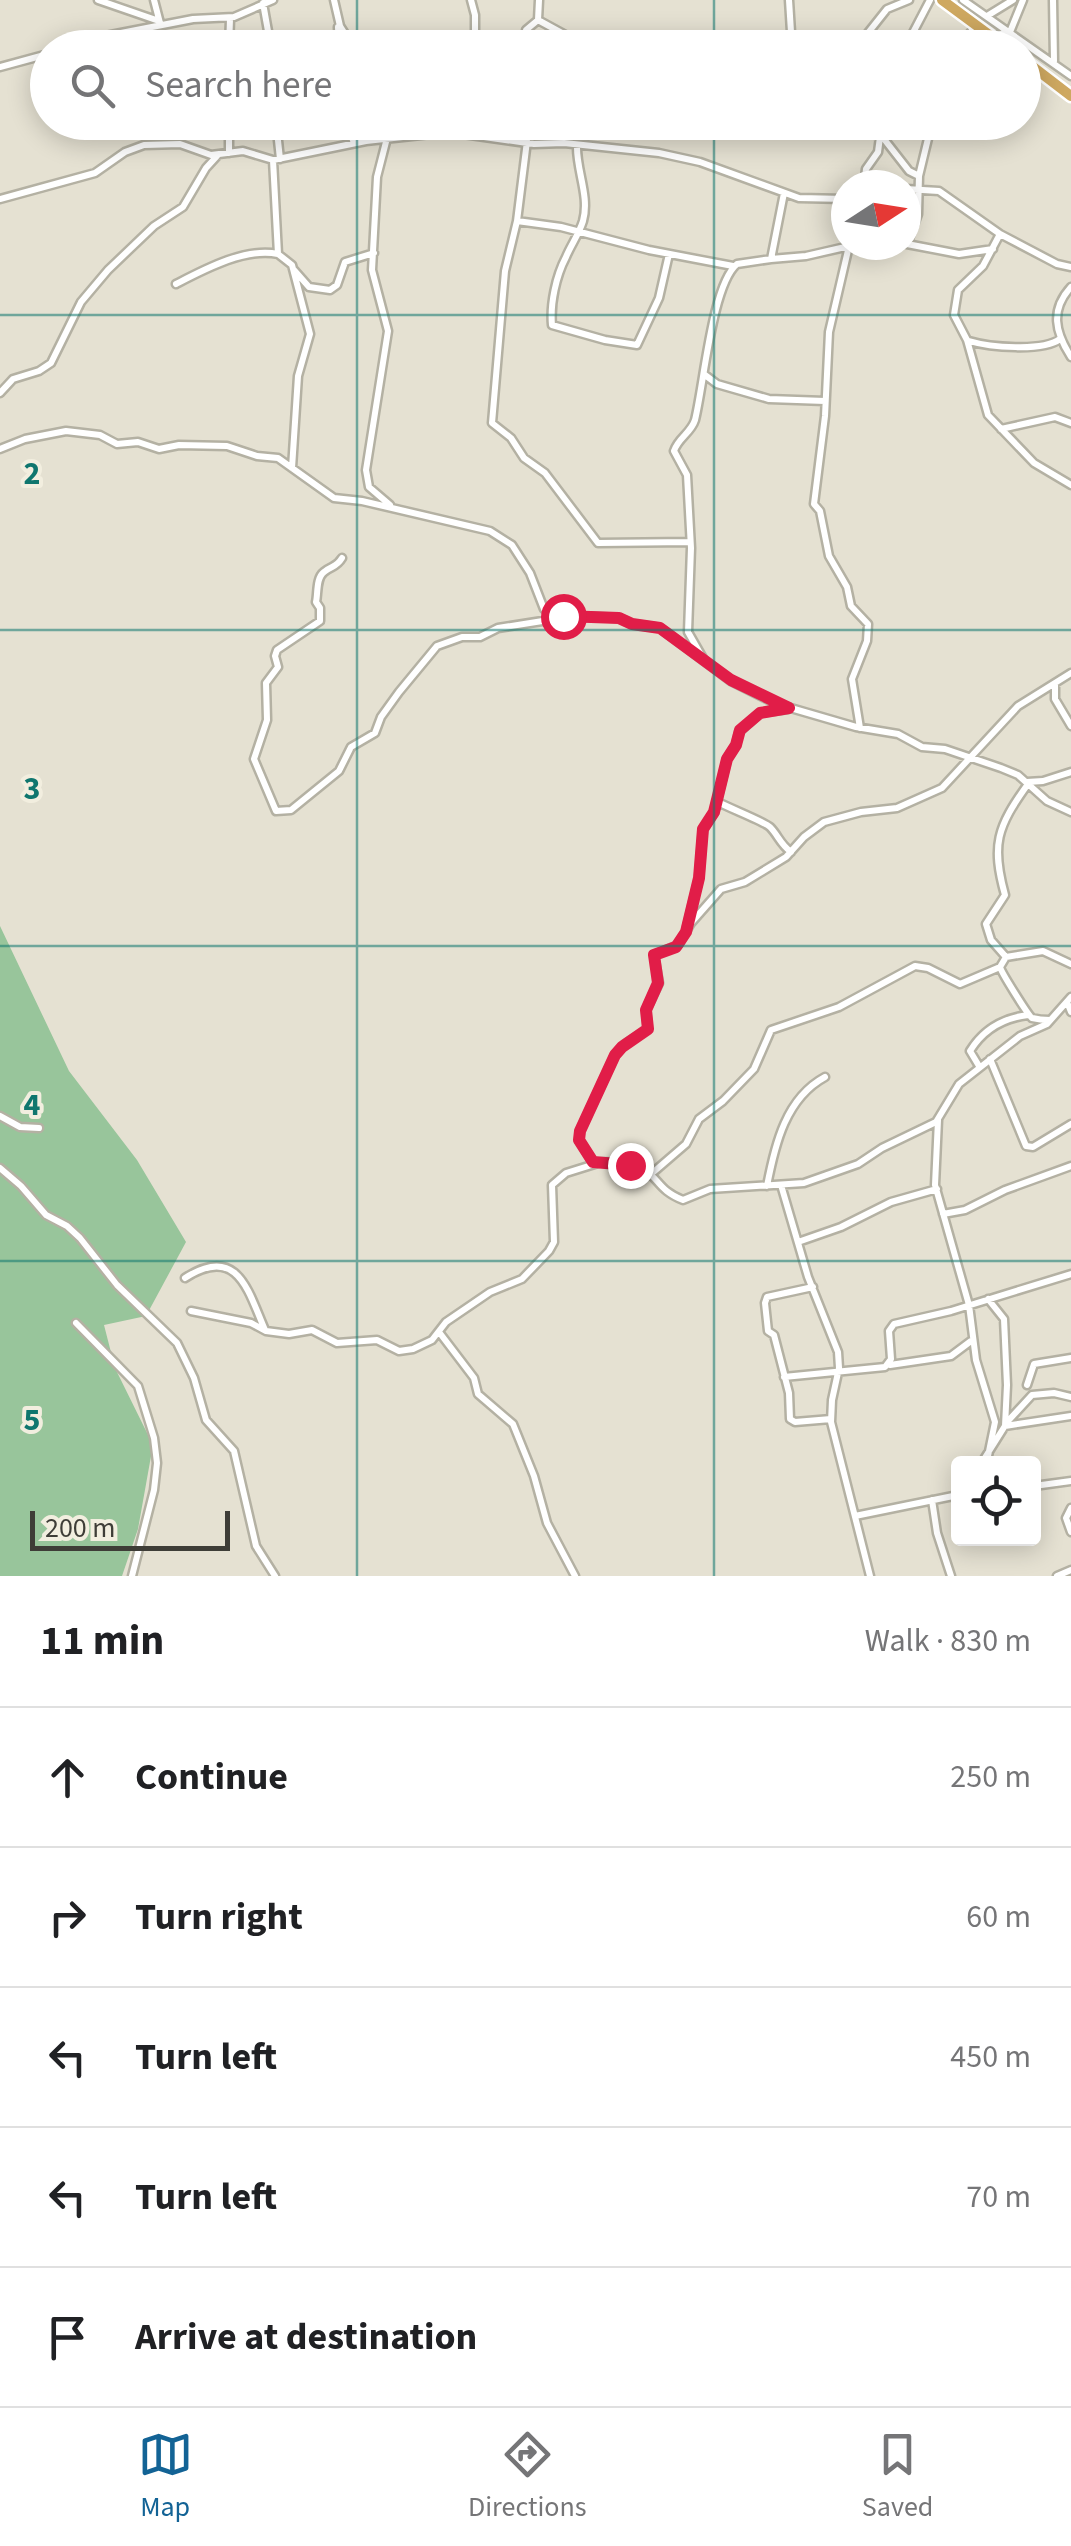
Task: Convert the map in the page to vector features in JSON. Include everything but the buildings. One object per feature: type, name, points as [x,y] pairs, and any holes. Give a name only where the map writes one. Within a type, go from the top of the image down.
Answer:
[{"type":"highway","points":[[942,0],[983,30]]},
{"type":"highway","points":[[1041,73],[1071,96]]},
{"type":"street","points":[[98,0],[160,23]]},
{"type":"street","points":[[154,0],[160,23]]},
{"type":"street","points":[[129,30],[193,19],[230,18],[258,3],[273,0]]},
{"type":"street","points":[[334,0],[338,30]]},
{"type":"street","points":[[471,0],[475,30]]},
{"type":"street","points":[[538,20],[539,0]]},
{"type":"street","points":[[789,0],[791,30]]},
{"type":"street","points":[[870,30],[887,9],[909,0]]},
{"type":"street","points":[[914,30],[930,0]]},
{"type":"street","points":[[964,0],[1007,30]]},
{"type":"street","points":[[987,16],[1013,0]]},
{"type":"street","points":[[1011,30],[1023,0]]},
{"type":"street","points":[[1053,0],[1054,62]]},
{"type":"street","points":[[258,3],[265,30]]},
{"type":"street","points":[[230,18],[230,30]]},
{"type":"street","points":[[538,20],[556,30]]},
{"type":"street","points":[[526,30],[538,20]]},
{"type":"street","points":[[338,21],[343,30]]},
{"type":"street","points":[[973,30],[977,26]]},
{"type":"street","points":[[1041,53],[1071,76]]},
{"type":"street","points":[[0,66],[30,58]]},
{"type":"street","points":[[230,140],[230,153]]},
{"type":"street","points":[[276,140],[278,254]]},
{"type":"street","points":[[0,199],[95,174],[125,152],[144,145],[180,144],[218,155],[242,151],[276,160],[374,140]]},
{"type":"street","points":[[386,140],[376,177],[373,280],[388,330],[367,480],[374,494],[394,508]]},
{"type":"street","points":[[515,140],[678,156],[784,193],[831,200]]},
{"type":"street","points":[[866,170],[878,152],[879,140]]},
{"type":"street","points":[[884,140],[908,170]]},
{"type":"street","points":[[920,170],[927,140]]},
{"type":"street","points":[[523,141],[516,221],[505,271],[494,426],[511,438],[524,458],[545,473],[598,543],[690,542]]},
{"type":"street","points":[[577,144],[576,166],[585,204],[579,231],[557,284],[551,322],[556,328],[637,345],[659,298],[669,254]]},
{"type":"street","points":[[0,393],[13,379],[51,363],[81,302],[151,229],[184,207],[218,155]]},
{"type":"street","points":[[921,189],[939,191],[1000,234],[1057,264],[1071,267]]},
{"type":"street","points":[[771,259],[784,193]]},
{"type":"street","points":[[516,221],[734,266],[831,251]]},
{"type":"street","points":[[1000,234],[980,270],[964,283],[954,304],[955,318],[979,374],[983,405],[1034,463],[1071,484]]},
{"type":"street","points":[[921,247],[959,254],[995,248]]},
{"type":"street","points":[[176,284],[219,264],[262,252],[278,254],[309,287],[325,291],[338,285],[344,262],[374,253]]},
{"type":"street","points":[[848,260],[829,332],[814,504],[820,511],[829,556],[848,587],[851,606],[868,624],[868,641],[852,679],[860,728]]},
{"type":"street","points":[[705,662],[688,626],[690,542],[686,470],[674,451],[693,425],[725,278],[734,266]]},
{"type":"street","points":[[292,468],[298,376],[310,334],[293,269]]},
{"type":"street","points":[[1071,287],[1057,308],[1060,339],[1071,357]]},
{"type":"street","points":[[967,340],[989,345],[1036,346],[1051,345],[1060,339]]},
{"type":"street","points":[[704,374],[717,384],[769,399],[825,402]]},
{"type":"street","points":[[1001,429],[1055,417],[1071,423]]},
{"type":"street","points":[[0,449],[66,431],[100,435],[117,444],[138,442],[154,448],[227,446],[278,458],[332,497],[488,530],[508,542],[528,569],[545,612],[560,617]]},
{"type":"street","points":[[342,558],[320,577],[316,602],[320,620],[277,650],[278,667],[266,683],[267,720],[254,759],[278,811],[291,810],[339,771],[351,747],[375,733],[399,692],[436,647],[498,628],[560,617],[612,617],[655,626],[731,680],[789,708],[898,734],[922,747],[945,749],[1007,770],[1040,796],[1071,812]]},
{"type":"street","points":[[598,1163],[586,1154],[579,1140],[580,1131],[615,1055],[648,1029],[646,1010],[658,983],[655,954],[676,947],[721,889],[745,882],[791,852],[827,820],[894,808],[928,796],[952,780],[1018,706],[1071,673]]},
{"type":"street","points":[[1055,684],[1055,699],[1071,726]]},
{"type":"street","points":[[686,932],[699,878],[703,829],[718,802],[727,759],[741,728],[760,713],[789,708]]},
{"type":"street","points":[[1027,783],[1071,772]]},
{"type":"street","points":[[1006,957],[990,940],[986,920],[1005,895],[996,866],[999,835],[1027,783]]},
{"type":"street","points":[[718,802],[769,826],[778,842],[791,852]]},
{"type":"street","points":[[650,1175],[686,1144],[699,1119],[754,1069],[771,1030],[849,1002],[915,966],[960,984],[1000,967],[1006,957],[1043,951],[1071,964]]},
{"type":"street","points":[[1000,967],[1029,1016]]},
{"type":"street","points":[[1069,1000],[1071,1012]]},
{"type":"street","points":[[988,1456],[995,1422],[972,1340],[969,1305],[937,1189],[934,1166],[938,1119],[959,1084],[1020,1036],[1051,1020],[1069,1000]]},
{"type":"street","points":[[979,1066],[970,1051],[983,1034],[1002,1021],[1029,1016],[1051,1020]]},
{"type":"street","points":[[990,1058],[1026,1146],[1033,1148],[1071,1124]]},
{"type":"street","points":[[768,1186],[775,1147],[792,1107],[806,1087],[825,1076]]},
{"type":"street","points":[[0,1116],[13,1125],[39,1128]]},
{"type":"street","points":[[192,1312],[251,1322],[266,1331],[289,1334],[312,1330],[337,1343],[376,1340],[399,1351],[432,1340],[446,1322],[500,1286],[522,1279],[535,1267],[554,1242],[552,1185],[566,1173],[598,1163],[635,1166],[650,1175],[664,1192],[683,1200],[710,1189],[804,1183],[840,1172],[938,1119]]},
{"type":"street","points":[[944,1214],[965,1210],[1071,1166]]},
{"type":"street","points":[[0,1168],[22,1186],[46,1215],[80,1238],[117,1285],[177,1343],[194,1378],[206,1420],[234,1451],[256,1546],[275,1576]]},
{"type":"street","points":[[780,1185],[839,1359],[831,1419],[870,1576]]},
{"type":"street","points":[[798,1242],[841,1227],[892,1202],[937,1189]]},
{"type":"street","points":[[185,1278],[208,1266],[235,1271],[244,1280],[266,1331]]},
{"type":"street","points":[[888,1365],[892,1325],[1071,1274]]},
{"type":"street","points":[[813,1287],[765,1299],[768,1330],[774,1335],[792,1421],[831,1419]]},
{"type":"street","points":[[988,1299],[1004,1319],[1008,1385],[1004,1426]]},
{"type":"street","points":[[76,1323],[138,1386],[154,1438],[156,1478],[132,1576]]},
{"type":"street","points":[[439,1332],[472,1375],[478,1394],[513,1424],[547,1523],[576,1576]]},
{"type":"street","points":[[784,1377],[838,1374],[951,1356],[972,1340]]},
{"type":"street","points":[[1027,1385],[1034,1364],[1071,1358]]},
{"type":"street","points":[[988,1456],[1004,1426],[1032,1394],[1071,1397]]},
{"type":"street","points":[[1004,1426],[1071,1416]]},
{"type":"street","points":[[1041,1485],[1071,1481]]},
{"type":"street","points":[[855,1516],[951,1496]]},
{"type":"street","points":[[932,1500],[937,1533],[952,1576]]},
{"type":"street","points":[[1071,1508],[1066,1518],[1071,1532]]},
{"type":"street","points":[[1057,1576],[1071,1570]]},
{"type":"green space","points":[[0,926],[69,1071],[137,1160],[186,1242],[146,1316],[104,1325],[115,1368],[153,1445],[138,1529],[122,1576],[0,1576]]},
{"type":"route","points":[[563,616],[619,618],[660,628],[731,680],[789,708],[760,713],[740,730],[727,759],[714,812],[703,829],[699,878],[686,932],[676,947],[654,955],[658,983],[646,1010],[648,1029],[615,1055],[580,1131],[579,1140],[593,1162],[630,1165]]}]
